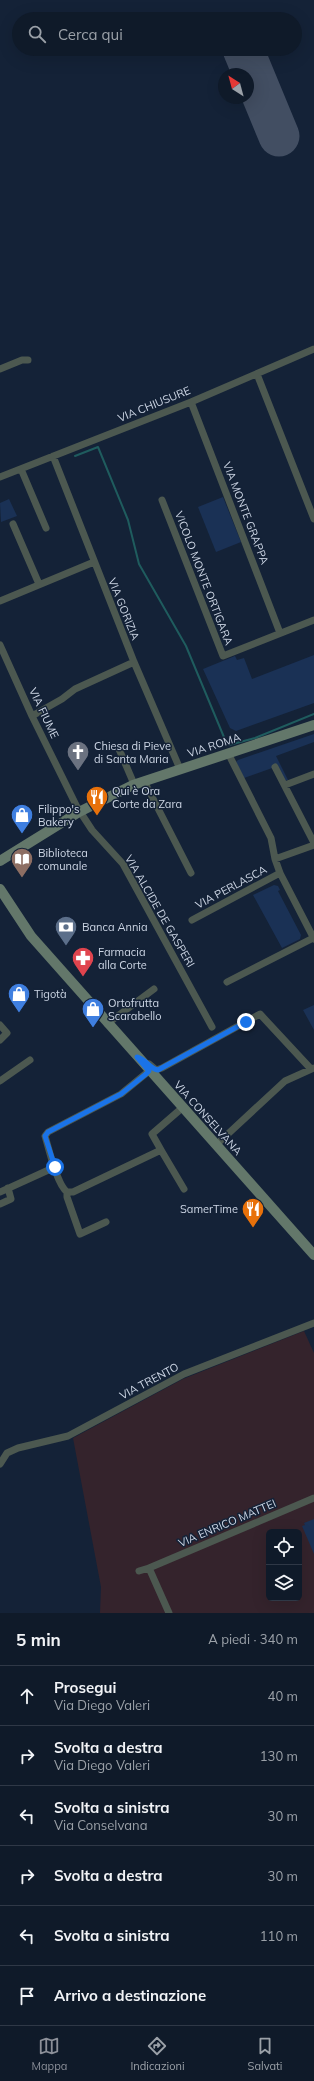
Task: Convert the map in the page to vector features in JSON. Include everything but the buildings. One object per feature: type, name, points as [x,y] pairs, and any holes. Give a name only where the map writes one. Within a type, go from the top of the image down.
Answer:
[{"type":"main road","name":"VIA ROMA","points":[[0,861],[80,812],[139,782],[314,725]]},
{"type":"main road","name":"VIA CONSELVANA","points":[[0,890],[31,936],[107,1024],[312,1250]]},
{"type":"street","name":"VIA CHIUSURE","points":[[0,477],[191,402],[314,349]]},
{"type":"street","points":[[0,370],[22,360],[28,360]]},
{"type":"street","points":[[257,374],[314,519]]},
{"type":"street","name":"VIA MONTE GRAPPA","points":[[191,402],[280,633]]},
{"type":"street","name":"VIA GORIZIA","points":[[53,456],[134,662],[180,769]]},
{"type":"street","points":[[21,469],[46,528]]},
{"type":"street","name":"VICOLO MONTE ORTIGARA","points":[[162,500],[223,656],[280,633]]},
{"type":"street","points":[[13,524],[39,584]]},
{"type":"street","points":[[0,601],[94,562]]},
{"type":"street","points":[[280,633],[314,620]]},
{"type":"street","name":"VIA FIUME","points":[[0,645],[32,716],[80,812]]},
{"type":"street","points":[[32,716],[62,699],[75,689],[134,662]]},
{"type":"street","points":[[119,749],[191,873]]},
{"type":"street","name":"VIA PERLASCA","points":[[227,982],[314,938],[280,873],[270,838],[228,753]]},
{"type":"street","points":[[275,767],[314,844],[275,859]]},
{"type":"street","points":[[285,785],[314,774]]},
{"type":"street","name":"VIA ALCIDE DE GASPERI","points":[[80,812],[92,830],[123,864],[212,1027]]},
{"type":"street","name":"VIA PERLASCA","points":[[192,920],[280,873]]},
{"type":"street","points":[[107,1024],[154,989]]},
{"type":"street","points":[[137,1057],[144,1058],[153,1068],[158,1070],[260,1014],[312,1068],[285,1081],[216,1145]]},
{"type":"street","points":[[0,1025],[7,1033],[0,1040]]},
{"type":"street","points":[[0,1080],[30,1060]]},
{"type":"street","points":[[149,1071],[121,1094],[48,1132],[45,1136],[63,1189],[67,1192],[72,1192],[161,1150]]},
{"type":"street","points":[[182,1108],[152,1134],[184,1188]]},
{"type":"street","points":[[0,1192],[55,1167]]},
{"type":"street","points":[[0,1204],[11,1199],[8,1188]]},
{"type":"street","points":[[67,1192],[66,1197],[80,1234],[106,1222]]},
{"type":"street","name":"VIA TRENTO","points":[[0,1464],[7,1453],[18,1448],[68,1436],[184,1374],[314,1323]]},
{"type":"street","name":"VIA ENRICO MATTEI","points":[[139,1571],[314,1498]]},
{"type":"street","points":[[149,1568],[169,1613]]},
{"type":"shaded area","points":[[223,497],[241,542],[216,552],[198,507]]},
{"type":"shaded area","points":[[9,499],[17,516],[1,522],[0,503]]},
{"type":"shaded area","points":[[314,655],[314,703],[236,731],[230,728],[203,669],[235,656],[237,660],[244,658],[252,679]]},
{"type":"shaded area","points":[[314,734],[314,742],[276,756],[288,780],[284,781],[275,767],[244,778],[236,762],[238,760]]},
{"type":"shaded area","points":[[274,885],[278,886],[280,890],[278,891],[301,935],[300,939],[282,948],[253,895]]},
{"type":"shaded area","points":[[314,1005],[314,1030],[303,1010]]},
{"type":"shaded area","points":[[304,1331],[314,1353],[314,1613],[100,1613],[101,1587],[73,1438],[183,1379]]},
{"type":"shaded area","points":[[314,1519],[314,1554],[302,1526],[305,1525],[304,1523]]},
{"type":"waterway","points":[[75,456],[98,447],[128,520],[139,564],[186,646],[226,742],[229,745],[255,738],[314,714]]},
{"type":"runway","points":[[246,56],[279,136]]},
{"type":"place","name":"Chiesa di Pieve di Santa Maria","points":[[78,772]]},
{"type":"place","name":"Qui è Ora Corte da Zara","points":[[97,816]]},
{"type":"place","name":"Filippo's Bakery","points":[[22,834]]},
{"type":"place","name":"Biblioteca comunale","points":[[22,878]]},
{"type":"place","name":"Banca Annia","points":[[66,946]]},
{"type":"place","name":"Farmacia alla Corte","points":[[83,978]]},
{"type":"place","name":"Tigotà","points":[[19,1014]]},
{"type":"place","name":"Ortofrutta Scarabello","points":[[93,1028]]},
{"type":"place","name":"SamerTime","points":[[253,1228]]},
{"type":"route","points":[[55,1167],[45,1136],[48,1132],[121,1094],[146,1074],[149,1071],[137,1057],[144,1058],[153,1068],[158,1070],[246,1022]]}]
